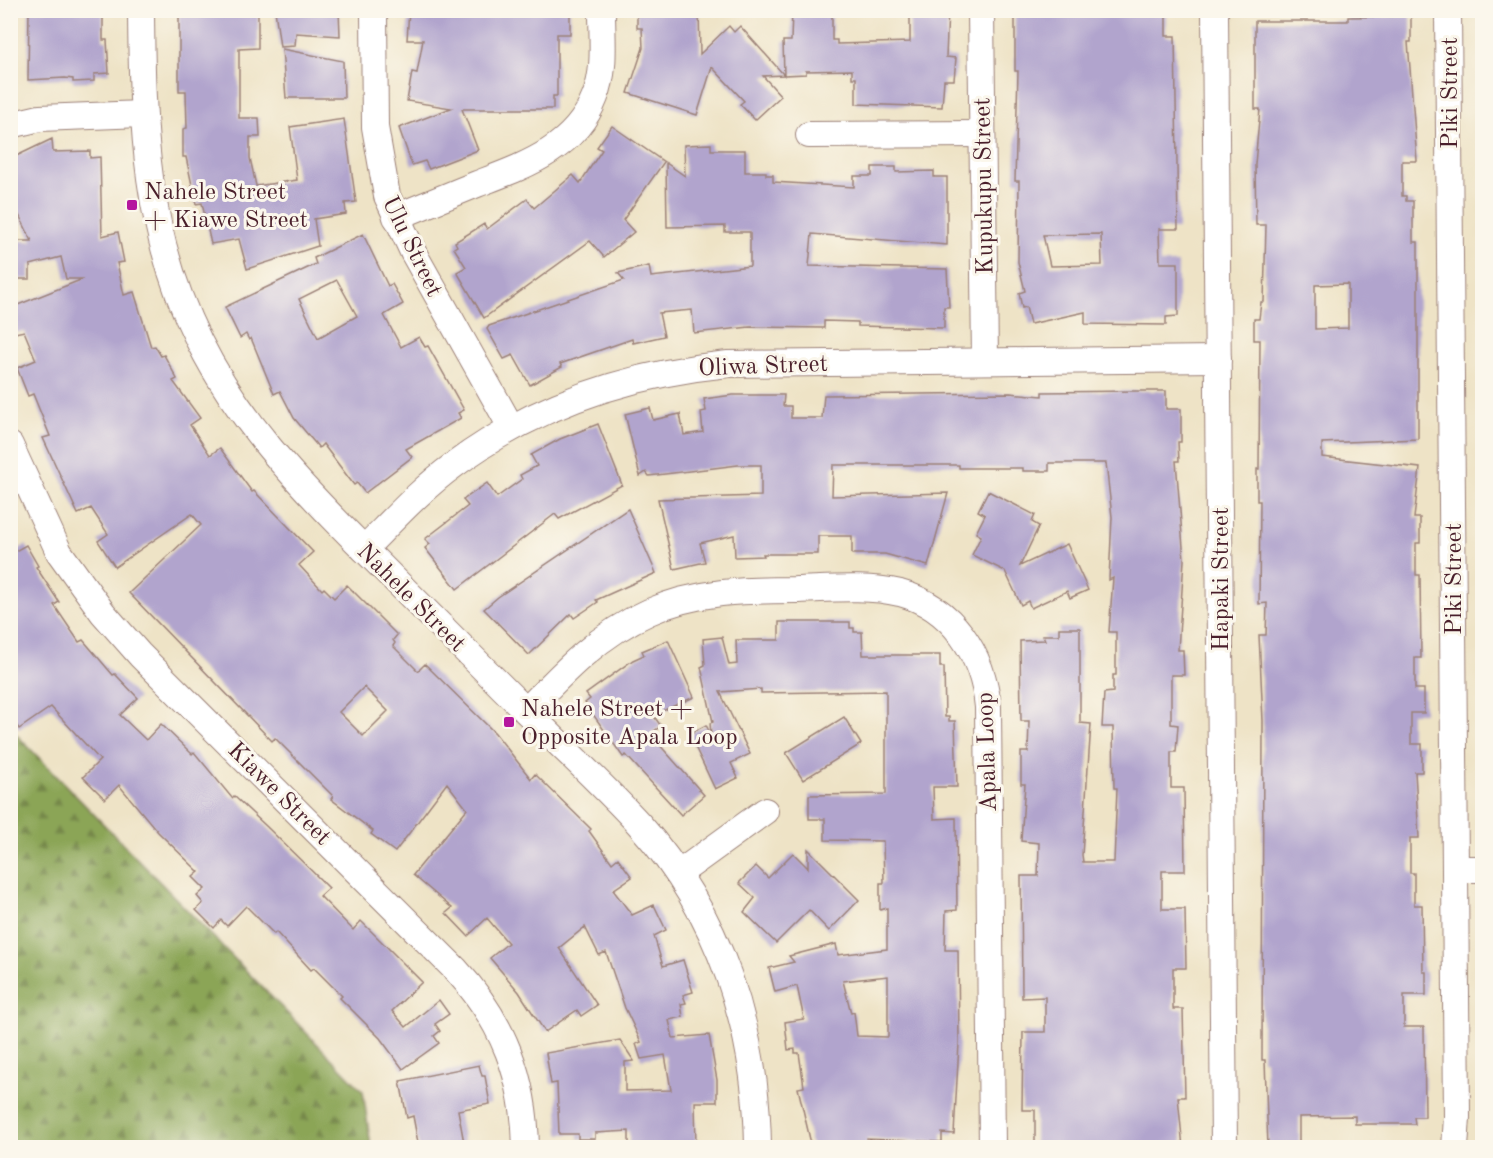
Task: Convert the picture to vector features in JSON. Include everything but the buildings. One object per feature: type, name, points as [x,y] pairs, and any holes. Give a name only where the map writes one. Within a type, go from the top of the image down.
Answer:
[{"type":"street","name":"Nahele Street","points":[[141,10],[142,114],[146,157],[158,230],[173,279],[199,341],[253,430],[305,490],[641,826],[678,874],[719,949],[739,1003],[752,1061],[758,1148]]},
{"type":"street","name":"Ulu Street","points":[[374,10],[375,127],[387,195],[396,217],[511,427]]},
{"type":"street","points":[[396,217],[542,157],[571,135],[589,110],[599,82],[602,10]]},
{"type":"street","name":"Kupukupu Street","points":[[981,10],[985,361]]},
{"type":"street","name":"Hapaki Street","points":[[1215,10],[1224,1148]]},
{"type":"street","name":"Piki Street","points":[[1448,10],[1457,1117],[1455,1148]]},
{"type":"street","points":[[10,125],[40,118],[142,114]]},
{"type":"street","points":[[809,135],[982,134]]},
{"type":"street","name":"Oliwa Street","points":[[364,549],[452,466],[511,427],[583,394],[655,374],[728,364],[1218,359]]},
{"type":"street","name":"Kiawe Street","points":[[10,444],[59,552],[108,619],[140,655],[456,970],[486,1007],[506,1043],[518,1076],[524,1108],[525,1148]]},
{"type":"street","name":"Apala Loop","points":[[526,711],[563,672],[601,639],[650,612],[708,594],[768,590],[883,591],[920,600],[951,622],[964,638],[980,668],[988,707],[992,1148]]},
{"type":"street","points":[[678,874],[765,811]]},
{"type":"street","points":[[1455,868],[1482,868]]},
{"type":"green space","points":[[11,729],[363,1091],[371,1147],[11,1147]]},
{"type":"place","name":"Nahele Street + Kiawe Street","points":[[132,205]]},
{"type":"place","name":"Nahele Street + Opposite Apala Loop","points":[[509,722]]}]
